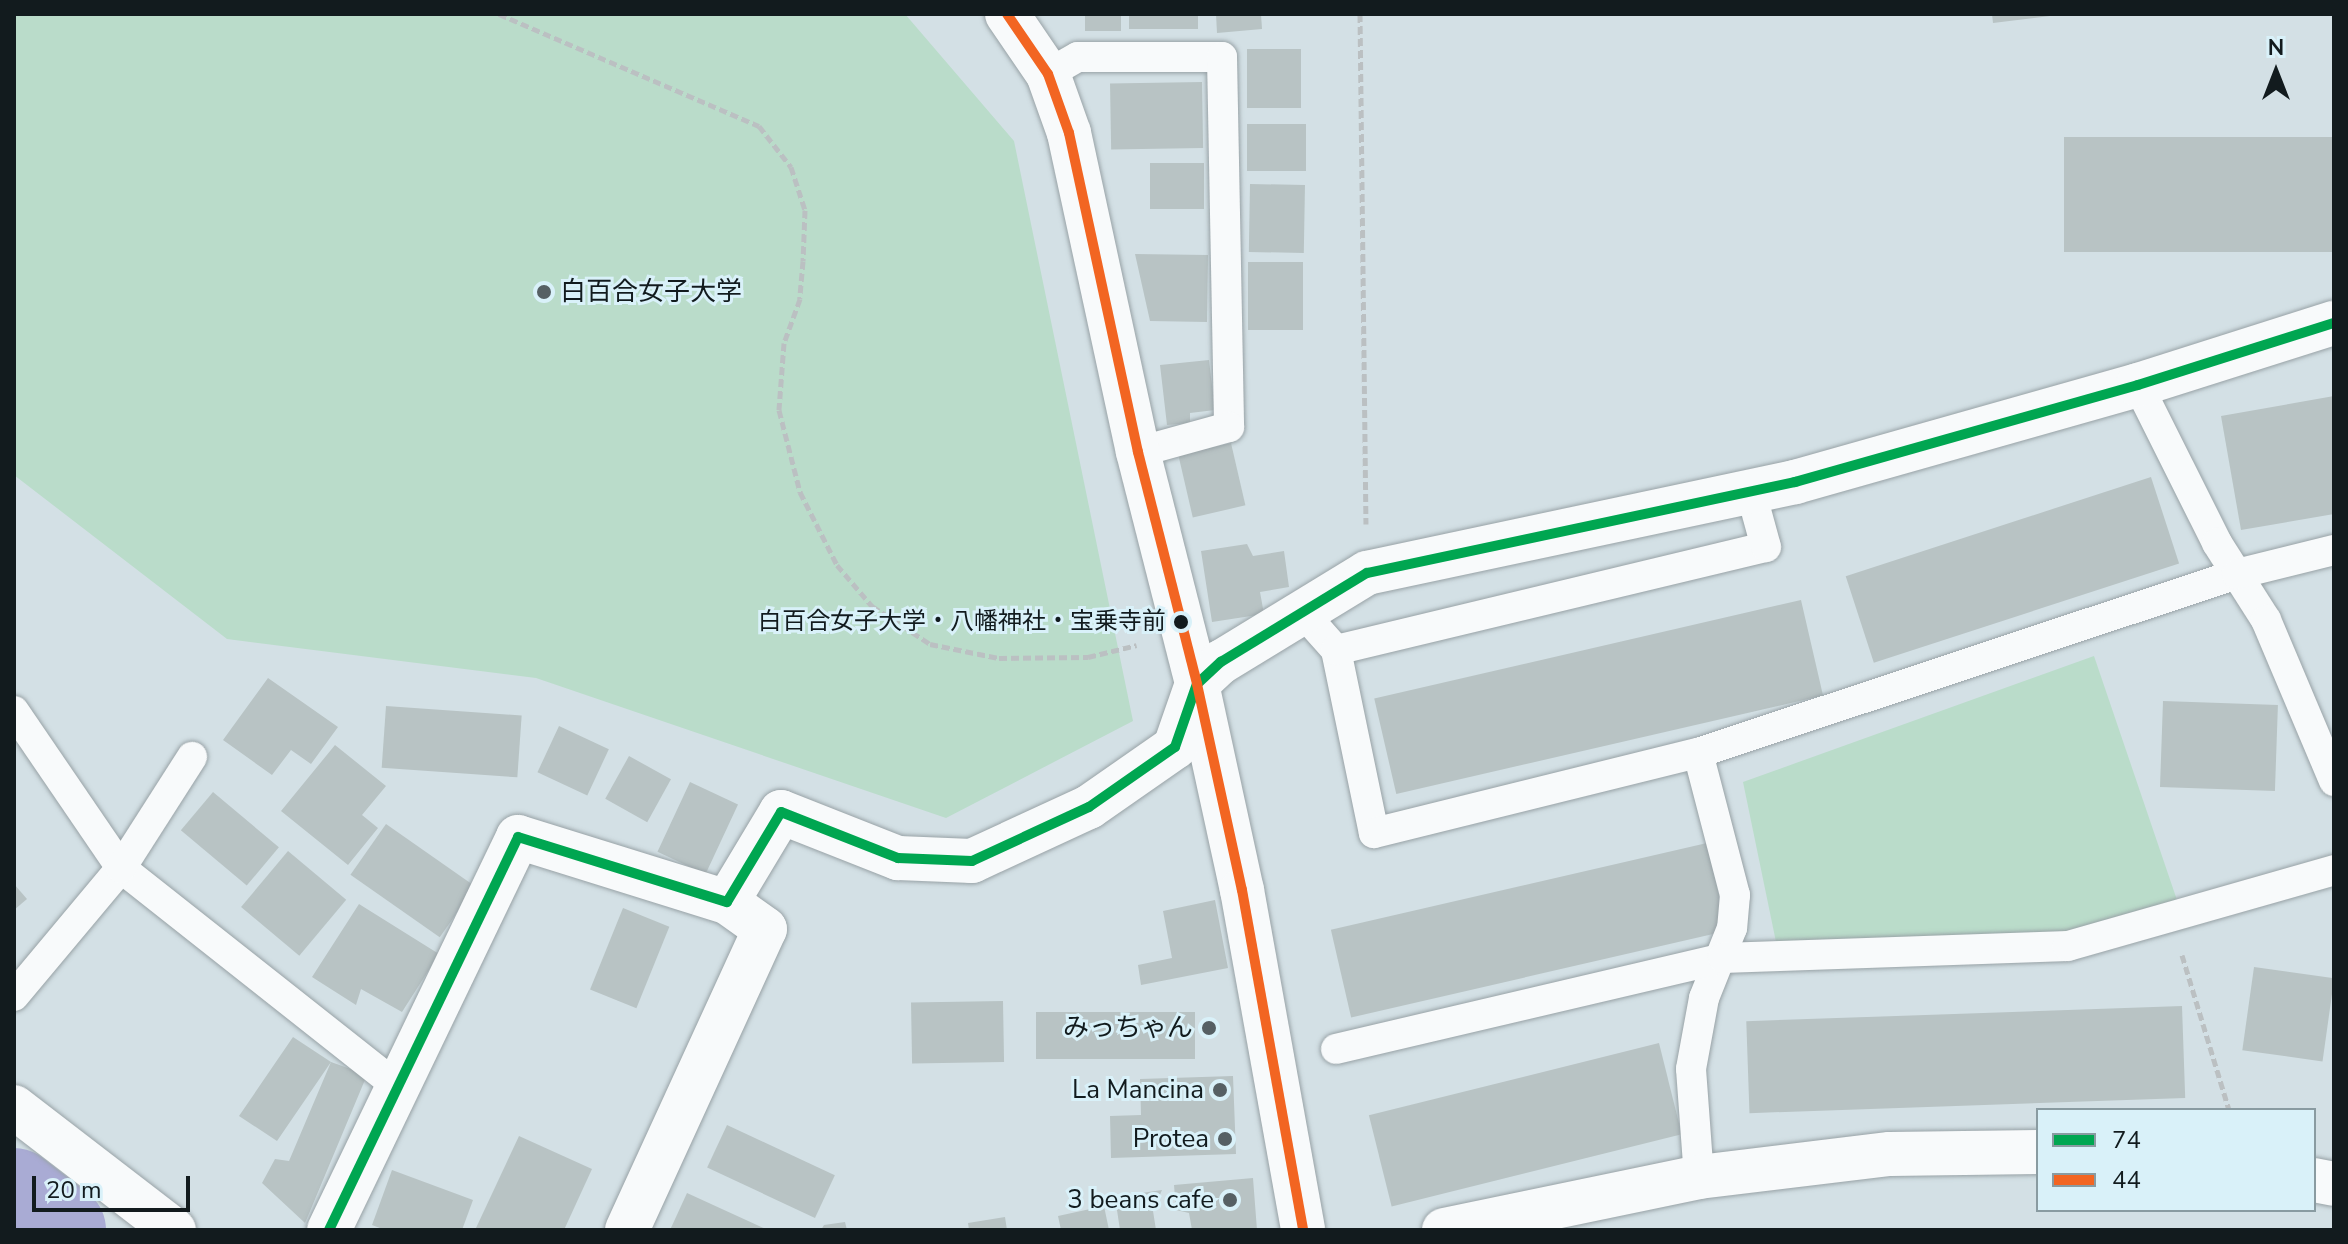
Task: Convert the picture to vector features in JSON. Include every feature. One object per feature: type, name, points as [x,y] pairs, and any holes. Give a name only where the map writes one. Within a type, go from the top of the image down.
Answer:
[{"type":"street","points":[[1007,14],[1048,74],[1069,133],[1138,452],[1185,633],[1242,890],[1303,1230]]},
{"type":"street","points":[[727,902],[781,812],[898,858],[972,861],[1089,807],[1175,747],[1197,684],[1221,662],[1367,573],[1751,492],[2138,385],[2334,323]]},
{"type":"street","points":[[329,1230],[518,837],[727,902],[765,929],[627,1230]]},
{"type":"street","points":[[14,1107],[174,1230]]},
{"type":"street","points":[[1444,1230],[1699,1177],[1890,1154],[2036,1152]]},
{"type":"lane","points":[[1048,74],[1078,57],[1222,57],[1229,427],[1138,452]]},
{"type":"lane","points":[[2138,385],[2217,543],[2287,662],[2334,781]]},
{"type":"lane","points":[[1336,650],[1766,547],[1751,492]]},
{"type":"lane","points":[[1304,614],[1336,650],[1374,833],[1698,753],[2237,574],[2334,550]]},
{"type":"lane","points":[[14,711],[121,868],[397,1086]]},
{"type":"lane","points":[[1698,753],[1735,895],[1723,958],[1704,998],[1691,1069],[1699,1177]]},
{"type":"lane","points":[[14,996],[121,868],[192,757]]},
{"type":"lane","points":[[1336,1049],[1723,958],[2068,946],[2334,870]]},
{"type":"path","points":[[499,14],[759,126],[791,167],[805,210],[803,261],[800,299],[784,343],[779,410],[800,492],[837,565],[872,606],[930,644],[999,658],[1088,657],[1185,633]]},
{"type":"path","points":[[1360,14],[1367,573]]},
{"type":"path","points":[[2170,916],[2228,1108]]},
{"type":"green space","name":"白百合女子大学","points":[[14,14],[905,14],[1014,141],[1133,721],[946,818],[536,678],[227,639],[14,475]]},
{"type":"green space","points":[[2094,656],[2179,906],[2108,934],[1776,942],[1743,782]]},
{"type":"building","points":[[1085,14],[1121,14],[1121,31],[1085,31]]},
{"type":"building","points":[[1129,14],[1198,14],[1198,29],[1129,29]]},
{"type":"building","points":[[1216,14],[1261,14],[1262,29],[1217,33]]},
{"type":"building","points":[[1992,14],[2050,14],[2050,16],[1993,23]]},
{"type":"building","points":[[1247,49],[1301,49],[1301,108],[1247,108]]},
{"type":"building","points":[[1202,82],[1203,148],[1111,150],[1110,84]]},
{"type":"building","points":[[1247,124],[1306,124],[1306,171],[1247,171]]},
{"type":"building","points":[[2064,137],[2334,137],[2334,252],[2064,252]]},
{"type":"building","points":[[1150,163],[1204,163],[1204,209],[1150,209]]},
{"type":"building","points":[[1250,184],[1305,185],[1304,253],[1249,252]]},
{"type":"building","points":[[1135,254],[1208,255],[1207,322],[1150,321]]},
{"type":"building","points":[[1248,262],[1303,262],[1303,330],[1248,330]]},
{"type":"building","points":[[1209,360],[1215,410],[1190,413],[1190,423],[1167,425],[1160,365]]},
{"type":"building","points":[[2334,396],[2334,514],[2241,530],[2221,416]]},
{"type":"building","points":[[1231,443],[1245,505],[1193,518],[1178,455]]},
{"type":"building","points":[[2151,477],[2179,564],[1874,663],[1846,576]]},
{"type":"building","points":[[1247,544],[1253,556],[1284,551],[1289,587],[1260,592],[1264,614],[1212,622],[1201,551]]},
{"type":"building","points":[[1801,600],[1823,695],[1396,794],[1374,699]]},
{"type":"building","points":[[268,678],[338,727],[311,764],[291,750],[272,775],[223,740]]},
{"type":"building","points":[[2163,701],[2278,705],[2275,791],[2160,787]]},
{"type":"building","points":[[386,706],[522,715],[517,777],[382,768]]},
{"type":"building","points":[[559,726],[609,749],[587,795],[537,772]]},
{"type":"building","points":[[335,745],[386,786],[362,815],[378,828],[348,865],[281,811]]},
{"type":"building","points":[[629,756],[671,779],[647,822],[605,799]]},
{"type":"building","points":[[690,782],[738,804],[705,874],[657,852]]},
{"type":"building","points":[[213,792],[279,847],[247,886],[181,830]]},
{"type":"building","points":[[386,824],[475,887],[440,937],[350,875]]},
{"type":"building","points":[[1707,843],[1727,931],[1351,1018],[1331,930]]},
{"type":"building","points":[[288,851],[346,900],[299,956],[241,907]]},
{"type":"building","points":[[14,884],[27,899],[14,910]]},
{"type":"building","points":[[1215,900],[1228,968],[1141,985],[1138,965],[1172,958],[1163,911]]},
{"type":"building","points":[[359,904],[439,954],[402,1012],[361,989],[356,1005],[312,977]]},
{"type":"building","points":[[623,908],[669,927],[636,1008],[590,990]]},
{"type":"building","points":[[2254,967],[2334,978],[2323,1061],[2242,1050]]},
{"type":"building","points":[[1003,1001],[1004,1062],[912,1064],[911,1003]]},
{"type":"building","points":[[2182,1006],[2185,1098],[1749,1113],[1746,1021]]},
{"type":"building","points":[[1036,1012],[1195,1012],[1195,1059],[1036,1059]]},
{"type":"building","points":[[293,1037],[331,1062],[277,1141],[239,1116]]},
{"type":"building","points":[[1659,1043],[1682,1134],[1392,1207],[1369,1115]]},
{"type":"building","points":[[331,1062],[367,1075],[305,1223],[262,1183],[275,1159],[289,1161]]},
{"type":"building","points":[[1233,1076],[1236,1154],[1111,1158],[1110,1116],[1141,1115],[1140,1079]]},
{"type":"building","points":[[727,1125],[835,1175],[815,1218],[707,1168]]},
{"type":"building","points":[[519,1136],[592,1169],[564,1230],[476,1228]]},
{"type":"building","points":[[392,1170],[473,1200],[462,1230],[385,1230],[372,1225]]},
{"type":"building","points":[[1253,1178],[1257,1230],[1192,1230],[1189,1213],[1176,1210],[1174,1185]]},
{"type":"building","points":[[1162,1190],[1153,1211],[1156,1230],[1120,1230],[1115,1197]]},
{"type":"building","points":[[687,1193],[768,1230],[670,1230]]},
{"type":"building","points":[[1104,1206],[1109,1230],[1061,1230],[1058,1216]]},
{"type":"building","points":[[1005,1217],[1007,1230],[969,1230],[968,1223]]},
{"type":"building","points":[[845,1222],[847,1230],[821,1230],[824,1225]]},
{"type":"waterway","points":[[14,1195],[59,1230]]},
{"type":"transit line","name":"44","points":[[1007,14],[1048,74],[1069,133],[1138,452],[1197,684],[1242,890],[1303,1230]]},
{"type":"transit line","name":"74","points":[[329,1230],[518,837],[727,902],[781,812],[898,858],[972,861],[1089,807],[1175,747],[1197,684],[1221,662],[1367,573],[1795,482],[2138,385],[2334,323]]},
{"type":"place","name":"白百合女子大学","points":[[544,292]]},
{"type":"place","name":"白百合女子大学・八幡神社・宝乗寺前","points":[[1181,622]]},
{"type":"place","name":"みっちゃん","points":[[1209,1028]]},
{"type":"place","name":"La Mancina","points":[[1220,1090]]},
{"type":"place","name":"Protea","points":[[1225,1139]]},
{"type":"place","name":"3 beans cafe","points":[[1230,1200]]}]
